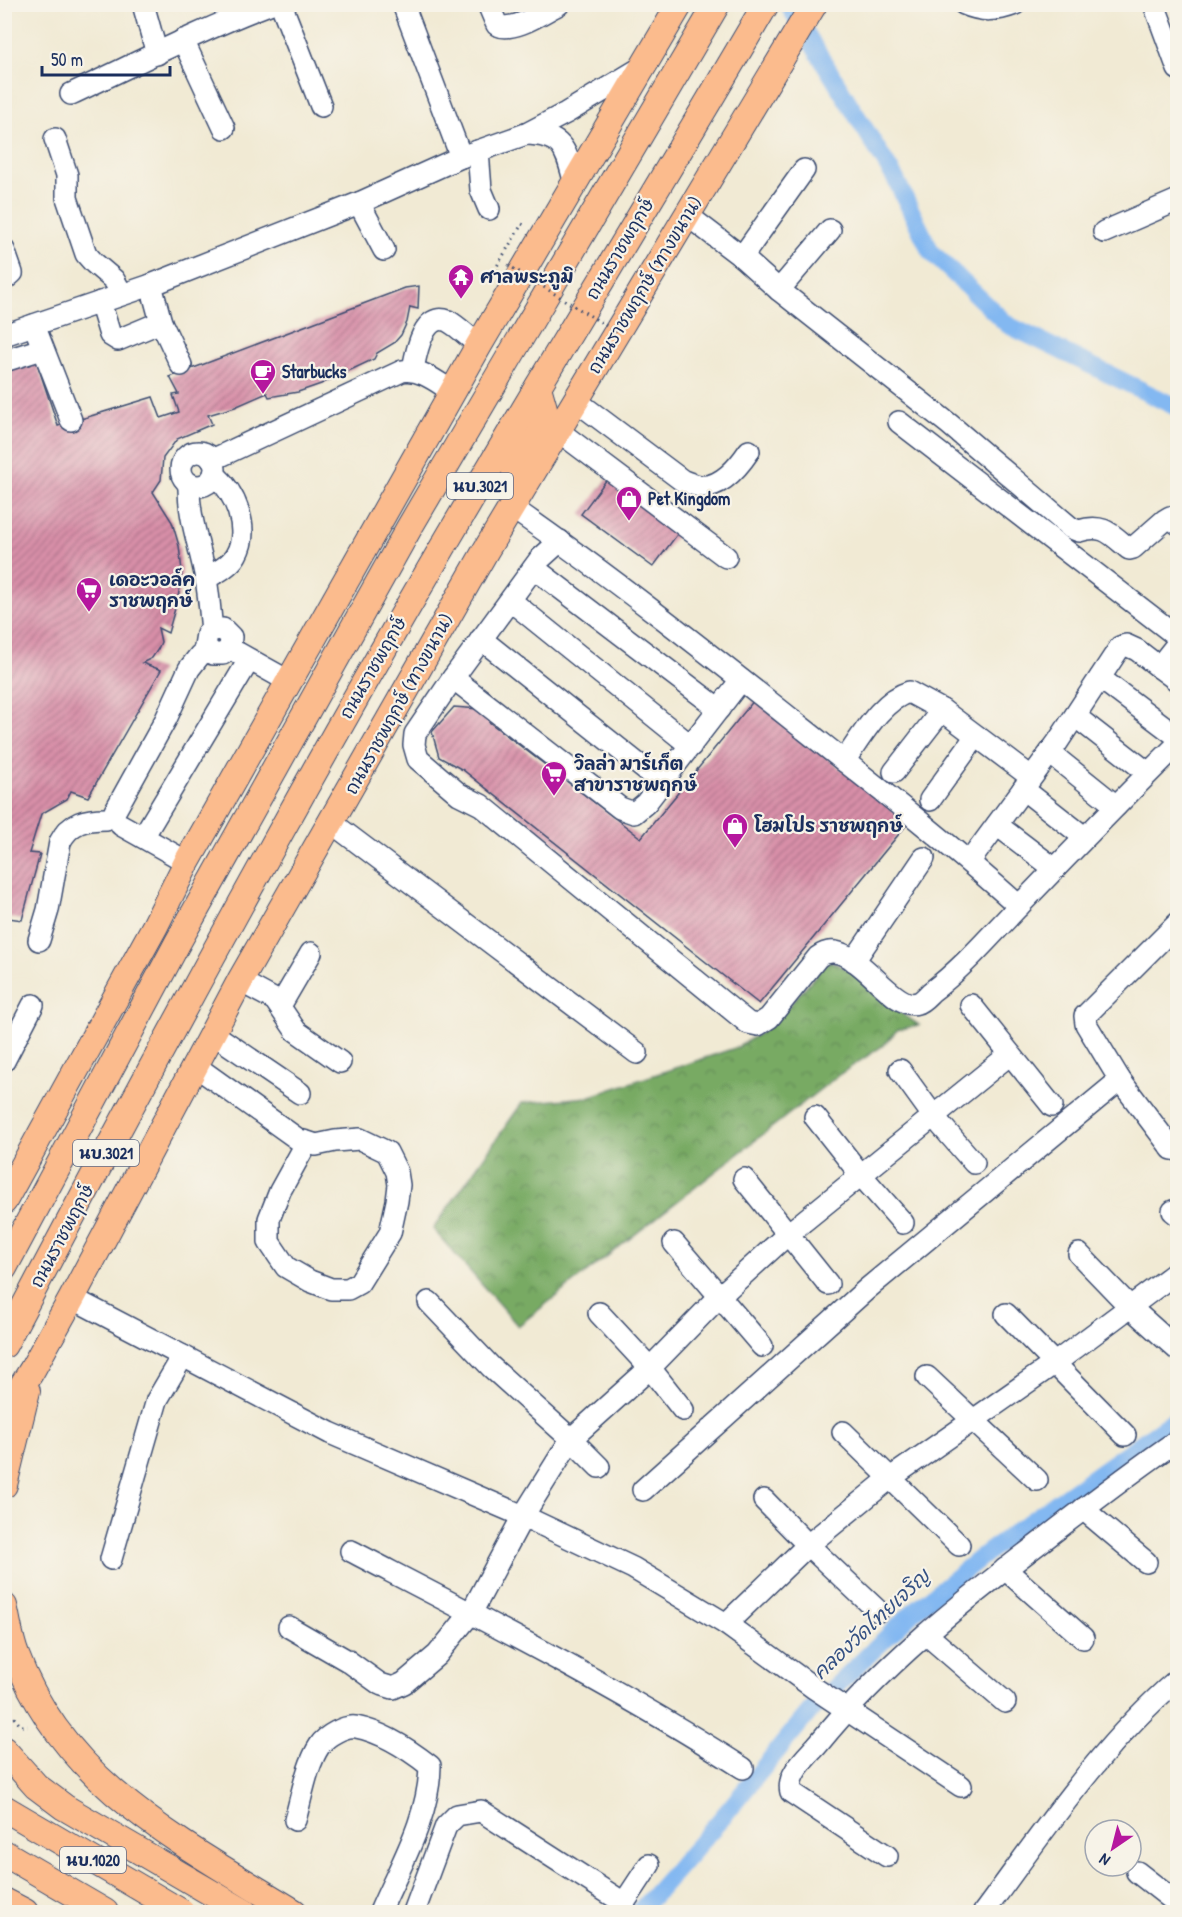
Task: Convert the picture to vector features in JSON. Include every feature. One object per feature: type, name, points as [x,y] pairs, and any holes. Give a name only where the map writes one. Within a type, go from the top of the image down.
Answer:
[{"type":"main road","points":[[8,1184],[479,345],[680,4]]},
{"type":"main road","name":"ถนนราชพฤกษ์","points":[[4,1268],[178,942],[409,528],[717,4]]},
{"type":"main road","name":"ถนนราชพฤกษ์ (ทางขนาน)","points":[[4,1415],[72,1298],[240,981],[486,550],[814,4]]},
{"type":"main road","name":"ถนนราชพฤกษ์","points":[[4,1345],[122,1123],[330,743],[538,387],[763,10]]},
{"type":"main road","points":[[486,550],[486,530],[544,408],[538,387]]},
{"type":"main road","points":[[320,626],[333,620],[390,541],[409,528]]},
{"type":"main road","points":[[4,1485],[32,1370]]},
{"type":"main road","points":[[4,1606],[16,1654],[33,1692],[54,1727],[95,1776],[163,1832],[294,1912]]},
{"type":"main road","name":"นบ.1020","points":[[4,1750],[36,1786],[64,1807],[244,1912]]},
{"type":"main road","points":[[4,1809],[38,1806],[64,1807]]},
{"type":"main road","name":"นบ.1020","points":[[4,1809],[181,1912]]},
{"type":"main road","name":"นบ.1020","points":[[4,1852],[105,1912]]},
{"type":"main road","points":[[4,1901],[25,1912]]},
{"type":"street","points":[[143,4],[157,54]]},
{"type":"street","points":[[281,4],[321,106]]},
{"type":"street","points":[[403,4],[469,154],[489,209]]},
{"type":"street","points":[[488,4],[497,25],[504,28],[514,27],[559,4]]},
{"type":"street","points":[[964,4],[976,9],[1000,10],[1015,4]]},
{"type":"street","points":[[1154,4],[1178,69]]},
{"type":"street","points":[[71,94],[260,6]]},
{"type":"street","points":[[183,40],[224,128]]},
{"type":"street","points":[[4,335],[151,285],[359,203],[469,154],[526,134],[566,113],[644,65]]},
{"type":"street","points":[[526,134],[544,134],[562,147],[568,157],[575,184]]},
{"type":"street","points":[[55,139],[67,175],[67,198],[86,254],[94,264],[114,280],[122,294]]},
{"type":"street","points":[[742,257],[804,170]]},
{"type":"street","points":[[1104,232],[1178,200]]},
{"type":"street","points":[[359,203],[384,250]]},
{"type":"street","points":[[687,215],[949,424],[1071,528],[1079,531],[1095,527],[1101,528],[1129,549],[1170,517],[1178,524]]},
{"type":"street","points":[[779,290],[830,230]]},
{"type":"street","points":[[4,250],[12,273],[4,280]]},
{"type":"street","points":[[151,285],[161,322],[181,365]]},
{"type":"street","points":[[100,302],[110,335],[118,340],[161,322]]},
{"type":"street","points":[[413,369],[422,334],[436,320],[447,321],[479,345]]},
{"type":"street","points":[[34,325],[70,420]]},
{"type":"street","points":[[4,361],[42,349]]},
{"type":"street","points":[[213,467],[390,376],[413,369],[453,392]]},
{"type":"street","points":[[575,400],[683,481],[702,486],[715,484],[739,466],[749,451]]},
{"type":"street","points":[[899,422],[1178,637]]},
{"type":"street","points":[[931,446],[949,424]]},
{"type":"street","points":[[557,430],[726,557]]},
{"type":"street","points":[[206,578],[235,556],[241,534],[240,519],[233,499],[207,454],[192,453],[186,457],[181,471],[189,483],[197,486],[210,481],[213,467]]},
{"type":"street","points":[[189,483],[189,505],[206,578],[212,630]]},
{"type":"street","points":[[511,507],[560,541],[741,680],[970,861],[1019,906]]},
{"type":"street","points":[[560,541],[548,550],[534,568],[415,734],[414,745],[418,759],[459,794],[481,805],[748,1023],[758,1025],[770,1018],[823,953],[837,951],[881,982],[898,999],[907,1003],[917,1003],[938,987],[987,941],[1084,837],[1178,744]]},
{"type":"street","points":[[534,568],[719,709]]},
{"type":"street","points":[[511,601],[691,746]]},
{"type":"street","points":[[217,628],[227,632],[231,637],[230,648],[227,652],[218,655],[208,651],[205,640],[207,634],[212,630],[217,628]]},
{"type":"street","points":[[482,639],[662,783]]},
{"type":"street","points":[[1160,667],[1178,643]]},
{"type":"street","points":[[970,861],[1050,753],[1112,658],[1123,645],[1137,650],[1178,681]]},
{"type":"street","points":[[230,648],[290,682]]},
{"type":"street","points":[[114,818],[166,719],[189,669],[200,656],[208,651]]},
{"type":"street","points":[[143,837],[249,660]]},
{"type":"street","points":[[453,678],[620,808],[634,813],[646,804],[741,680]]},
{"type":"street","points":[[1100,678],[1178,737]]},
{"type":"street","points":[[844,761],[885,706],[899,695],[909,692],[942,710],[976,736],[1084,837]]},
{"type":"street","points":[[894,772],[942,710]]},
{"type":"street","points":[[1075,716],[1148,773]]},
{"type":"street","points":[[930,800],[976,736]]},
{"type":"street","points":[[1050,753],[1116,806]]},
{"type":"street","points":[[39,940],[48,910],[60,842],[64,832],[74,824],[86,819],[114,818],[187,862]]},
{"type":"street","points":[[332,823],[637,1053]]},
{"type":"street","points":[[997,825],[1055,869]]},
{"type":"street","points":[[854,961],[924,858]]},
{"type":"street","points":[[1178,923],[1085,1016],[1086,1024],[1120,1080],[1172,1149],[1178,1150]]},
{"type":"street","points":[[280,1006],[311,953]]},
{"type":"street","points":[[240,981],[275,1000],[296,1031],[340,1062]]},
{"type":"street","points":[[4,1060],[33,1005]]},
{"type":"street","points":[[971,1005],[1052,1106]]},
{"type":"street","points":[[212,1033],[300,1093]]},
{"type":"street","points":[[289,1627],[348,1661],[380,1684],[393,1688],[404,1683],[437,1655],[471,1613],[523,1515],[571,1439],[650,1368],[720,1296],[788,1234],[1009,1055]]},
{"type":"street","points":[[194,1065],[299,1140],[307,1142],[316,1145],[360,1139],[387,1152],[397,1172],[399,1185],[398,1201],[390,1233],[359,1283],[348,1289],[331,1289],[310,1281],[286,1267],[269,1242],[269,1219],[280,1191],[307,1142]]},
{"type":"street","points":[[900,1070],[934,1117],[974,1163]]},
{"type":"street","points":[[643,1490],[867,1289],[1120,1080]]},
{"type":"street","points":[[815,1117],[903,1223]]},
{"type":"street","points":[[744,1179],[828,1284]]},
{"type":"street","points":[[675,1243],[762,1346]]},
{"type":"street","points":[[1079,1254],[1131,1308],[1178,1350]]},
{"type":"street","points":[[726,1624],[808,1545],[889,1479],[1056,1363],[1178,1271]]},
{"type":"street","points":[[72,1298],[330,1433],[523,1515],[633,1568],[726,1624],[814,1688],[961,1786]]},
{"type":"street","points":[[429,1302],[491,1367],[599,1467]]},
{"type":"street","points":[[599,1312],[650,1368],[683,1410]]},
{"type":"street","points":[[1006,1314],[1125,1435]]},
{"type":"street","points":[[111,1559],[157,1400],[183,1356]]},
{"type":"street","points":[[927,1377],[1037,1480]]},
{"type":"street","points":[[843,1432],[959,1545]]},
{"type":"street","points":[[887,1856],[790,1792],[791,1779],[842,1706],[1005,1569],[1083,1509],[1173,1451]]},
{"type":"street","points":[[764,1500],[878,1611]]},
{"type":"street","points":[[1083,1509],[1146,1562]]},
{"type":"street","points":[[351,1551],[553,1656],[680,1728],[743,1768]]},
{"type":"street","points":[[1005,1569],[1083,1638]]},
{"type":"street","points":[[926,1634],[1005,1702]]},
{"type":"street","points":[[984,1912],[1087,1773],[1159,1695],[1178,1679]]},
{"type":"street","points":[[295,1820],[308,1774],[321,1744],[329,1736],[343,1730],[354,1726],[395,1742],[430,1766],[430,1784],[421,1818],[400,1872],[380,1912]]},
{"type":"street","points":[[414,1912],[446,1826],[457,1815],[481,1811],[631,1908],[649,1865]]},
{"type":"street","points":[[1143,1877],[1178,1904]]},
{"type":"path","points":[[522,224],[496,266],[498,272],[504,271],[508,266],[618,333]]},
{"type":"green space","points":[[829,960],[854,973],[902,1014],[919,1025],[897,1030],[884,1045],[840,1074],[518,1326],[433,1229],[522,1103],[588,1097],[738,1047],[771,1026]]},
{"type":"building","name":"เดอะวอล์ค ราชพฤกษ์","points":[[419,286],[418,309],[410,307],[401,335],[394,343],[377,353],[374,359],[321,384],[298,392],[269,397],[267,393],[235,407],[208,415],[212,424],[177,439],[163,458],[161,480],[153,492],[172,522],[179,546],[182,571],[178,598],[168,633],[158,628],[161,642],[158,649],[152,658],[142,663],[161,670],[88,797],[71,791],[67,799],[41,814],[29,853],[40,854],[22,920],[9,918],[4,929],[4,370],[35,357],[58,426],[153,397],[161,418],[179,412],[173,395],[179,394],[170,377],[405,288]]},
{"type":"building","points":[[607,479],[679,532],[653,567],[581,514]]},
{"type":"building","points":[[755,699],[908,823],[759,1004],[463,770],[439,757],[432,732],[454,707],[491,710],[489,722],[641,838]]},
{"type":"waterway","points":[[788,4],[895,178],[931,252],[1008,325],[1178,408]]},
{"type":"waterway","name":"คลองวัดไทยเจริญ","points":[[639,1912],[721,1819],[811,1710],[913,1612],[990,1550],[1178,1417]]},
{"type":"place","name":"ศาลพระภูมิ","points":[[461,300]]},
{"type":"place","name":"Starbucks","points":[[263,395]]},
{"type":"place","name":"Pet Kingdom","points":[[629,522]]},
{"type":"place","name":"เดอะวอล์ค ราชพฤกษ์","points":[[89,613]]},
{"type":"place","name":"วิลล่า มาร์เก็ต สาขาราชพฤกษ์","points":[[554,797]]},
{"type":"place","name":"โฮมโปร ราชพฤกษ์","points":[[735,849]]}]
